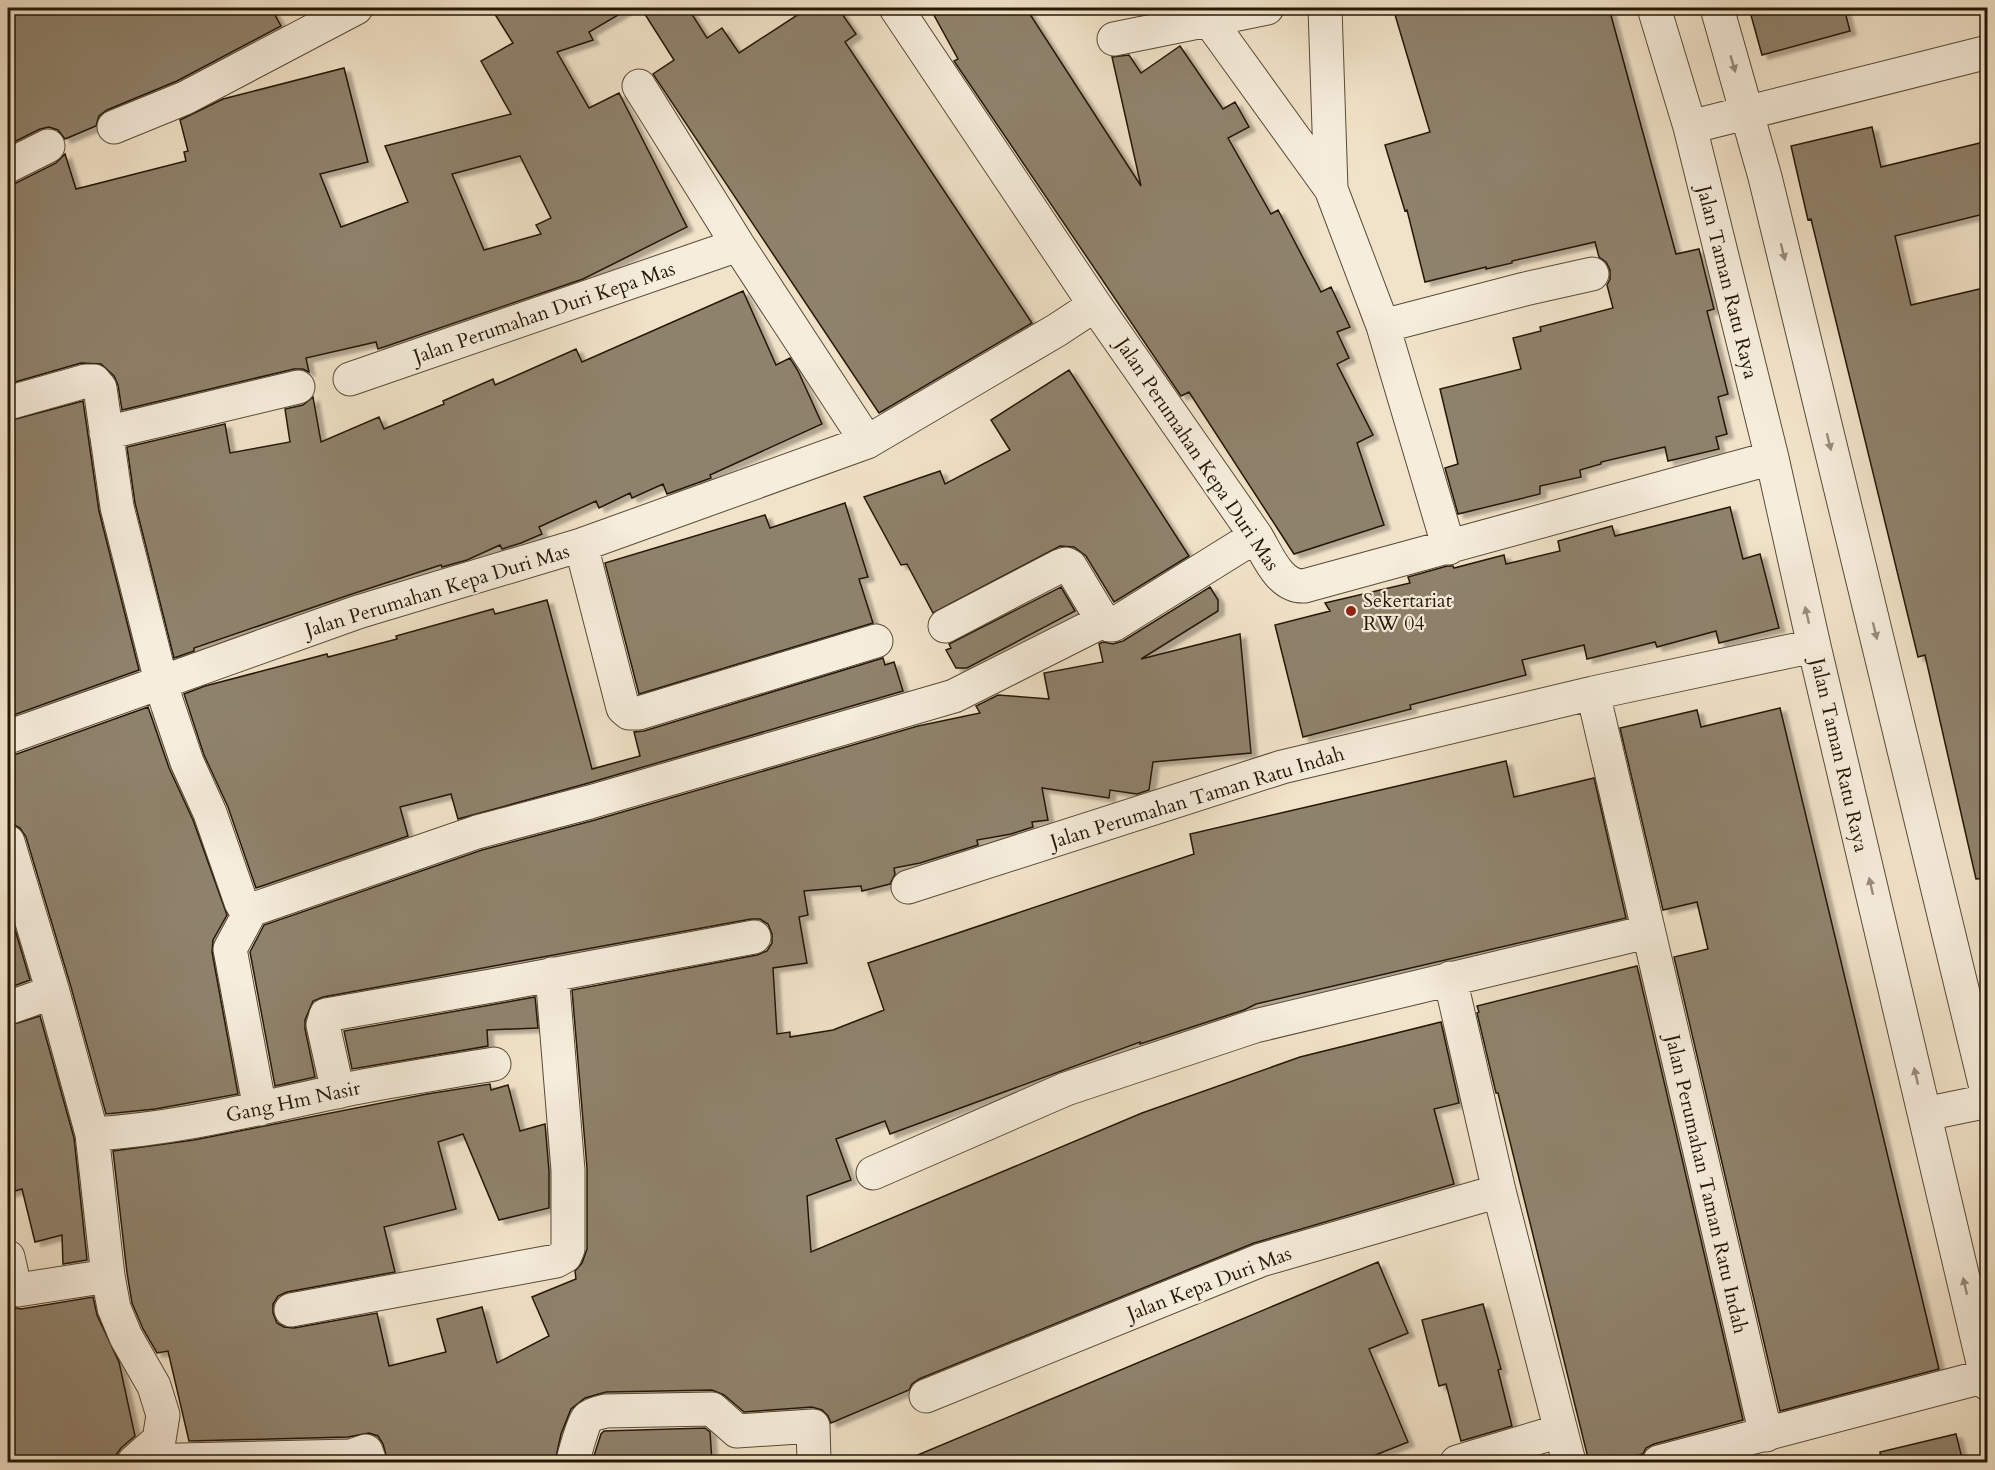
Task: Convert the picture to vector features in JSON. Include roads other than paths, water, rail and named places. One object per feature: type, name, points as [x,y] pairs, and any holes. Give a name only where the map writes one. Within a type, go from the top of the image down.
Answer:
[{"type":"street","points":[[114,127],[185,98],[356,8]]},
{"type":"street","name":"Jalan Perumahan Kepa Duri Mas","points":[[896,8],[1095,305],[1256,536],[1278,572],[1288,583],[1304,586],[1772,458]]},
{"type":"street","points":[[1114,39],[1267,8]]},
{"type":"street","points":[[1325,8],[1331,189]]},
{"type":"street","name":"Jalan Taman Ratu Raya","points":[[1654,8],[1717,120],[1765,177],[1982,1101]]},
{"type":"street","name":"Jalan Taman Ratu Raya","points":[[1717,8],[1717,120],[1772,458],[1814,646],[1930,1113],[1987,1380]]},
{"type":"street","points":[[1209,20],[1331,189],[1383,326],[1449,548]]},
{"type":"street","points":[[1717,120],[1988,52]]},
{"type":"street","points":[[639,86],[738,245],[867,442]]},
{"type":"street","points":[[8,165],[48,146]]},
{"type":"street","name":"Jalan Perumahan Duri Kepa Mas","points":[[350,379],[738,245]]},
{"type":"street","points":[[1383,326],[1592,274]]},
{"type":"street","name":"Jalan Perumahan Kepa Duri Mas","points":[[8,737],[358,612],[581,545],[867,442],[1057,330],[1095,305]]},
{"type":"street","points":[[8,403],[86,381],[94,381],[100,388],[117,507],[162,681],[187,762],[245,909],[251,910],[468,835],[590,802],[954,696],[1103,621]]},
{"type":"street","points":[[106,433],[298,387]]},
{"type":"street","points":[[945,626],[1066,564],[1070,566],[1103,621],[1109,625],[1118,623],[1256,536]]},
{"type":"street","points":[[581,545],[623,708],[629,713],[639,713],[876,641]]},
{"type":"street","name":"Jalan Perumahan Taman Ratu Indah","points":[[908,887],[1282,767],[1593,693],[1814,646]]},
{"type":"street","name":"Jalan Perumahan Taman Ratu Indah","points":[[1593,693],[1766,1435]]},
{"type":"street","points":[[8,842],[92,1134],[108,1276],[118,1318],[154,1386],[163,1415],[159,1440],[135,1462]]},
{"type":"street","points":[[251,910],[230,949],[260,1109]]},
{"type":"street","points":[[873,1173],[1066,1089],[1255,1026],[1647,932]]},
{"type":"street","points":[[338,1092],[323,1025],[326,1015],[754,937]]},
{"type":"street","points":[[291,1310],[556,1261],[565,1256],[568,1249],[568,1170],[552,974]]},
{"type":"street","points":[[1450,978],[1499,1191],[1569,1462]]},
{"type":"street","points":[[8,1008],[53,992]]},
{"type":"street","name":"Gang Hm Nasir","points":[[92,1134],[132,1132],[494,1064]]},
{"type":"street","points":[[1930,1113],[1982,1101]]},
{"type":"street","name":"Jalan Kepa Duri Mas","points":[[926,1396],[1261,1260],[1499,1191]]},
{"type":"street","points":[[8,1257],[15,1288],[18,1290],[108,1276]]},
{"type":"street","points":[[1659,1462],[1987,1380]]},
{"type":"street","points":[[573,1462],[587,1419],[595,1414],[606,1411],[712,1409],[737,1431],[813,1426],[814,1462]]},
{"type":"street","points":[[1457,1462],[1560,1431]]},
{"type":"street","points":[[135,1462],[351,1456],[366,1451],[370,1462]]},
{"type":"place","name":"Sekertariat RW 04","points":[[1351,611]]}]
